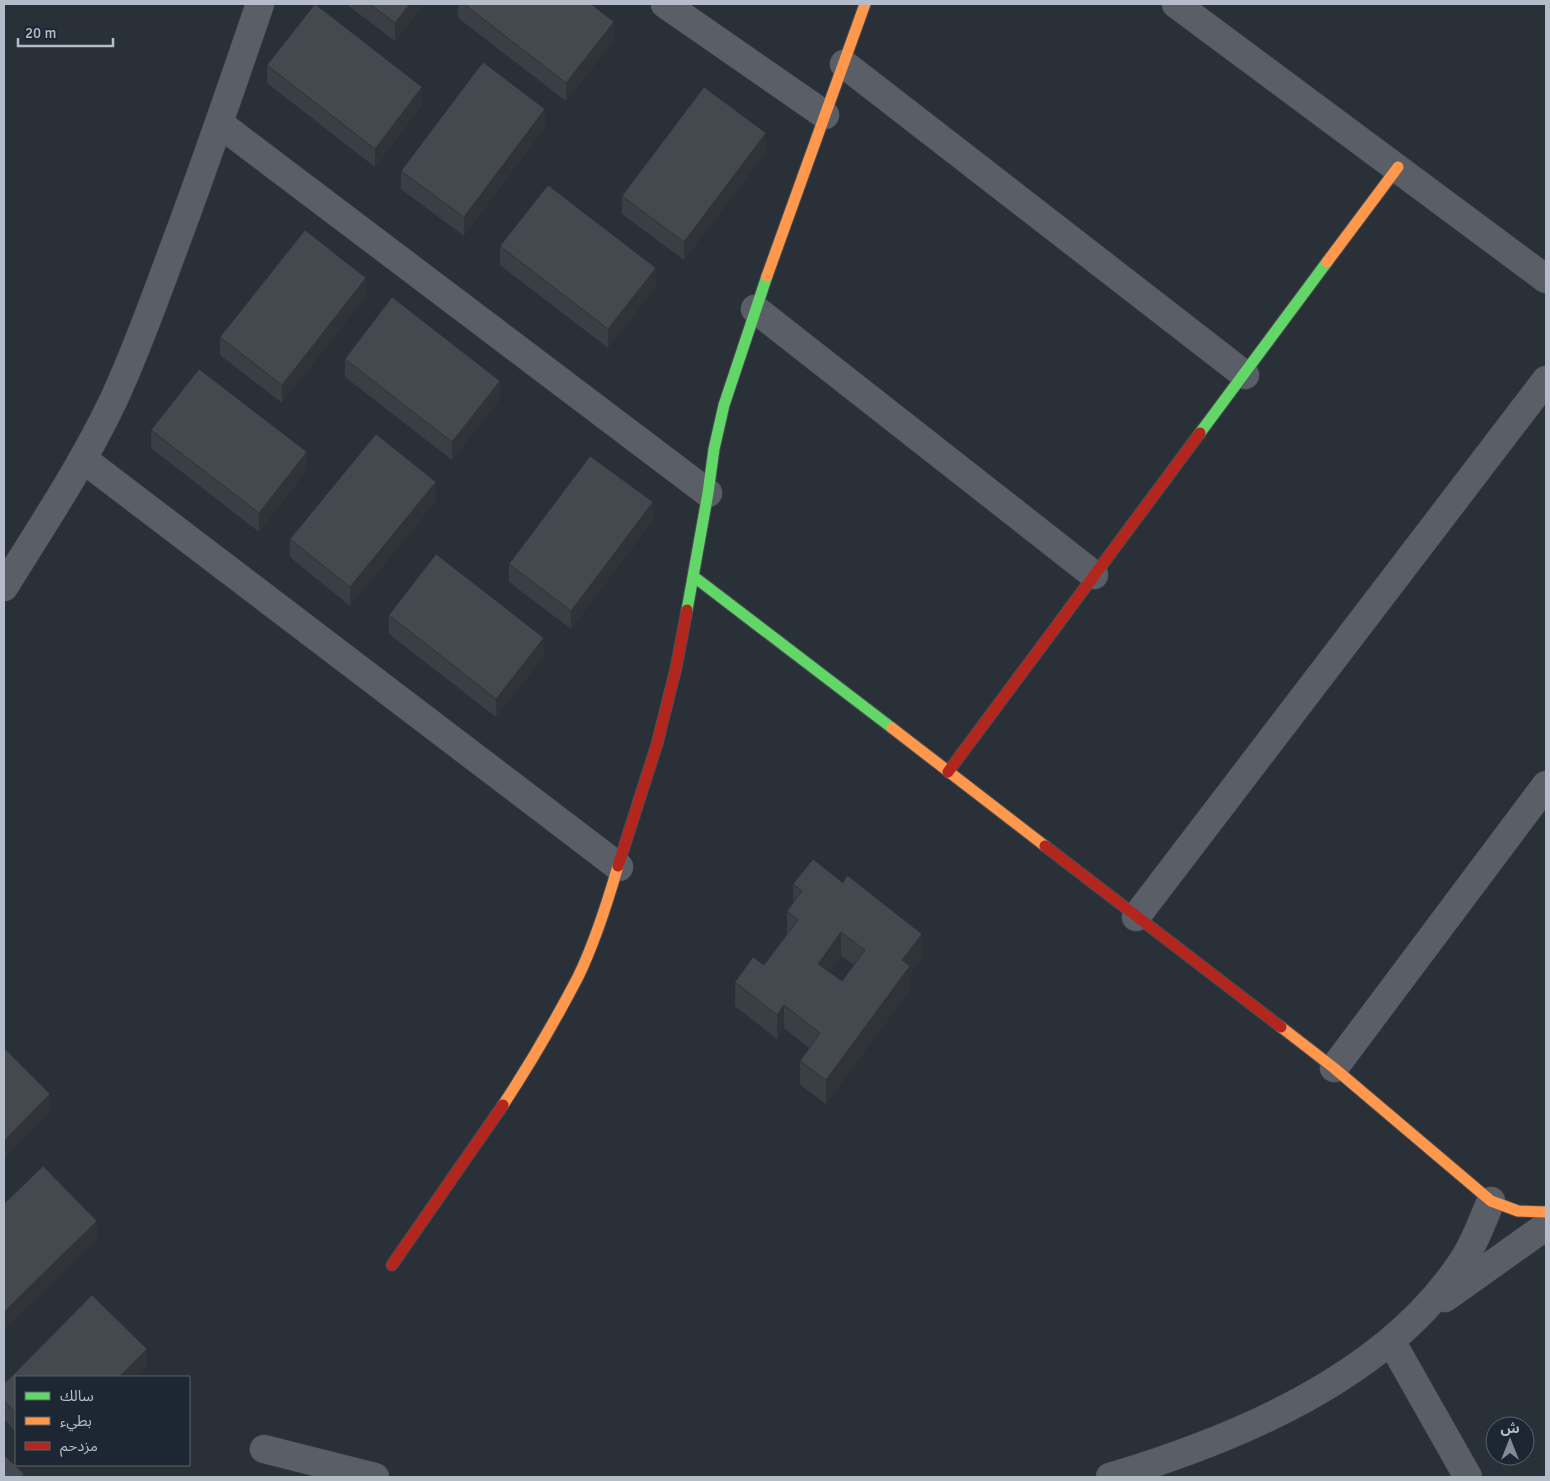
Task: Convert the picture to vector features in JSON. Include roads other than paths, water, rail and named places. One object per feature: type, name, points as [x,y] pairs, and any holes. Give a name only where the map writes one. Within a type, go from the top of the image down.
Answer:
[{"type":"street","points":[[4,587],[61,498],[113,400],[149,316],[220,124],[260,4]]},
{"type":"street","points":[[665,4],[824,115]]},
{"type":"street","points":[[392,1265],[500,1111],[553,1023],[578,976],[601,921],[659,734],[676,668],[708,494],[714,449],[724,405],[755,309],[865,4]]},
{"type":"street","points":[[1176,4],[1398,167],[1546,279]]},
{"type":"street","points":[[844,64],[1245,375]]},
{"type":"street","points":[[220,124],[708,494]]},
{"type":"street","points":[[948,772],[1398,167]]},
{"type":"street","points":[[755,309],[1094,575]]},
{"type":"street","points":[[1136,917],[1546,380]]},
{"type":"street","points":[[83,459],[619,867]]},
{"type":"street","points":[[693,576],[1334,1068],[1491,1201],[1518,1211],[1546,1212]]},
{"type":"street","points":[[1334,1068],[1546,785]]},
{"type":"street","points":[[1110,1477],[1185,1453],[1250,1426],[1333,1381],[1373,1356],[1412,1322],[1448,1283],[1473,1243],[1491,1201]]},
{"type":"street","points":[[1412,1322],[1546,1226]]},
{"type":"street","points":[[1391,1341],[1468,1477]]},
{"type":"street","points":[[264,1448],[375,1477]]}]
